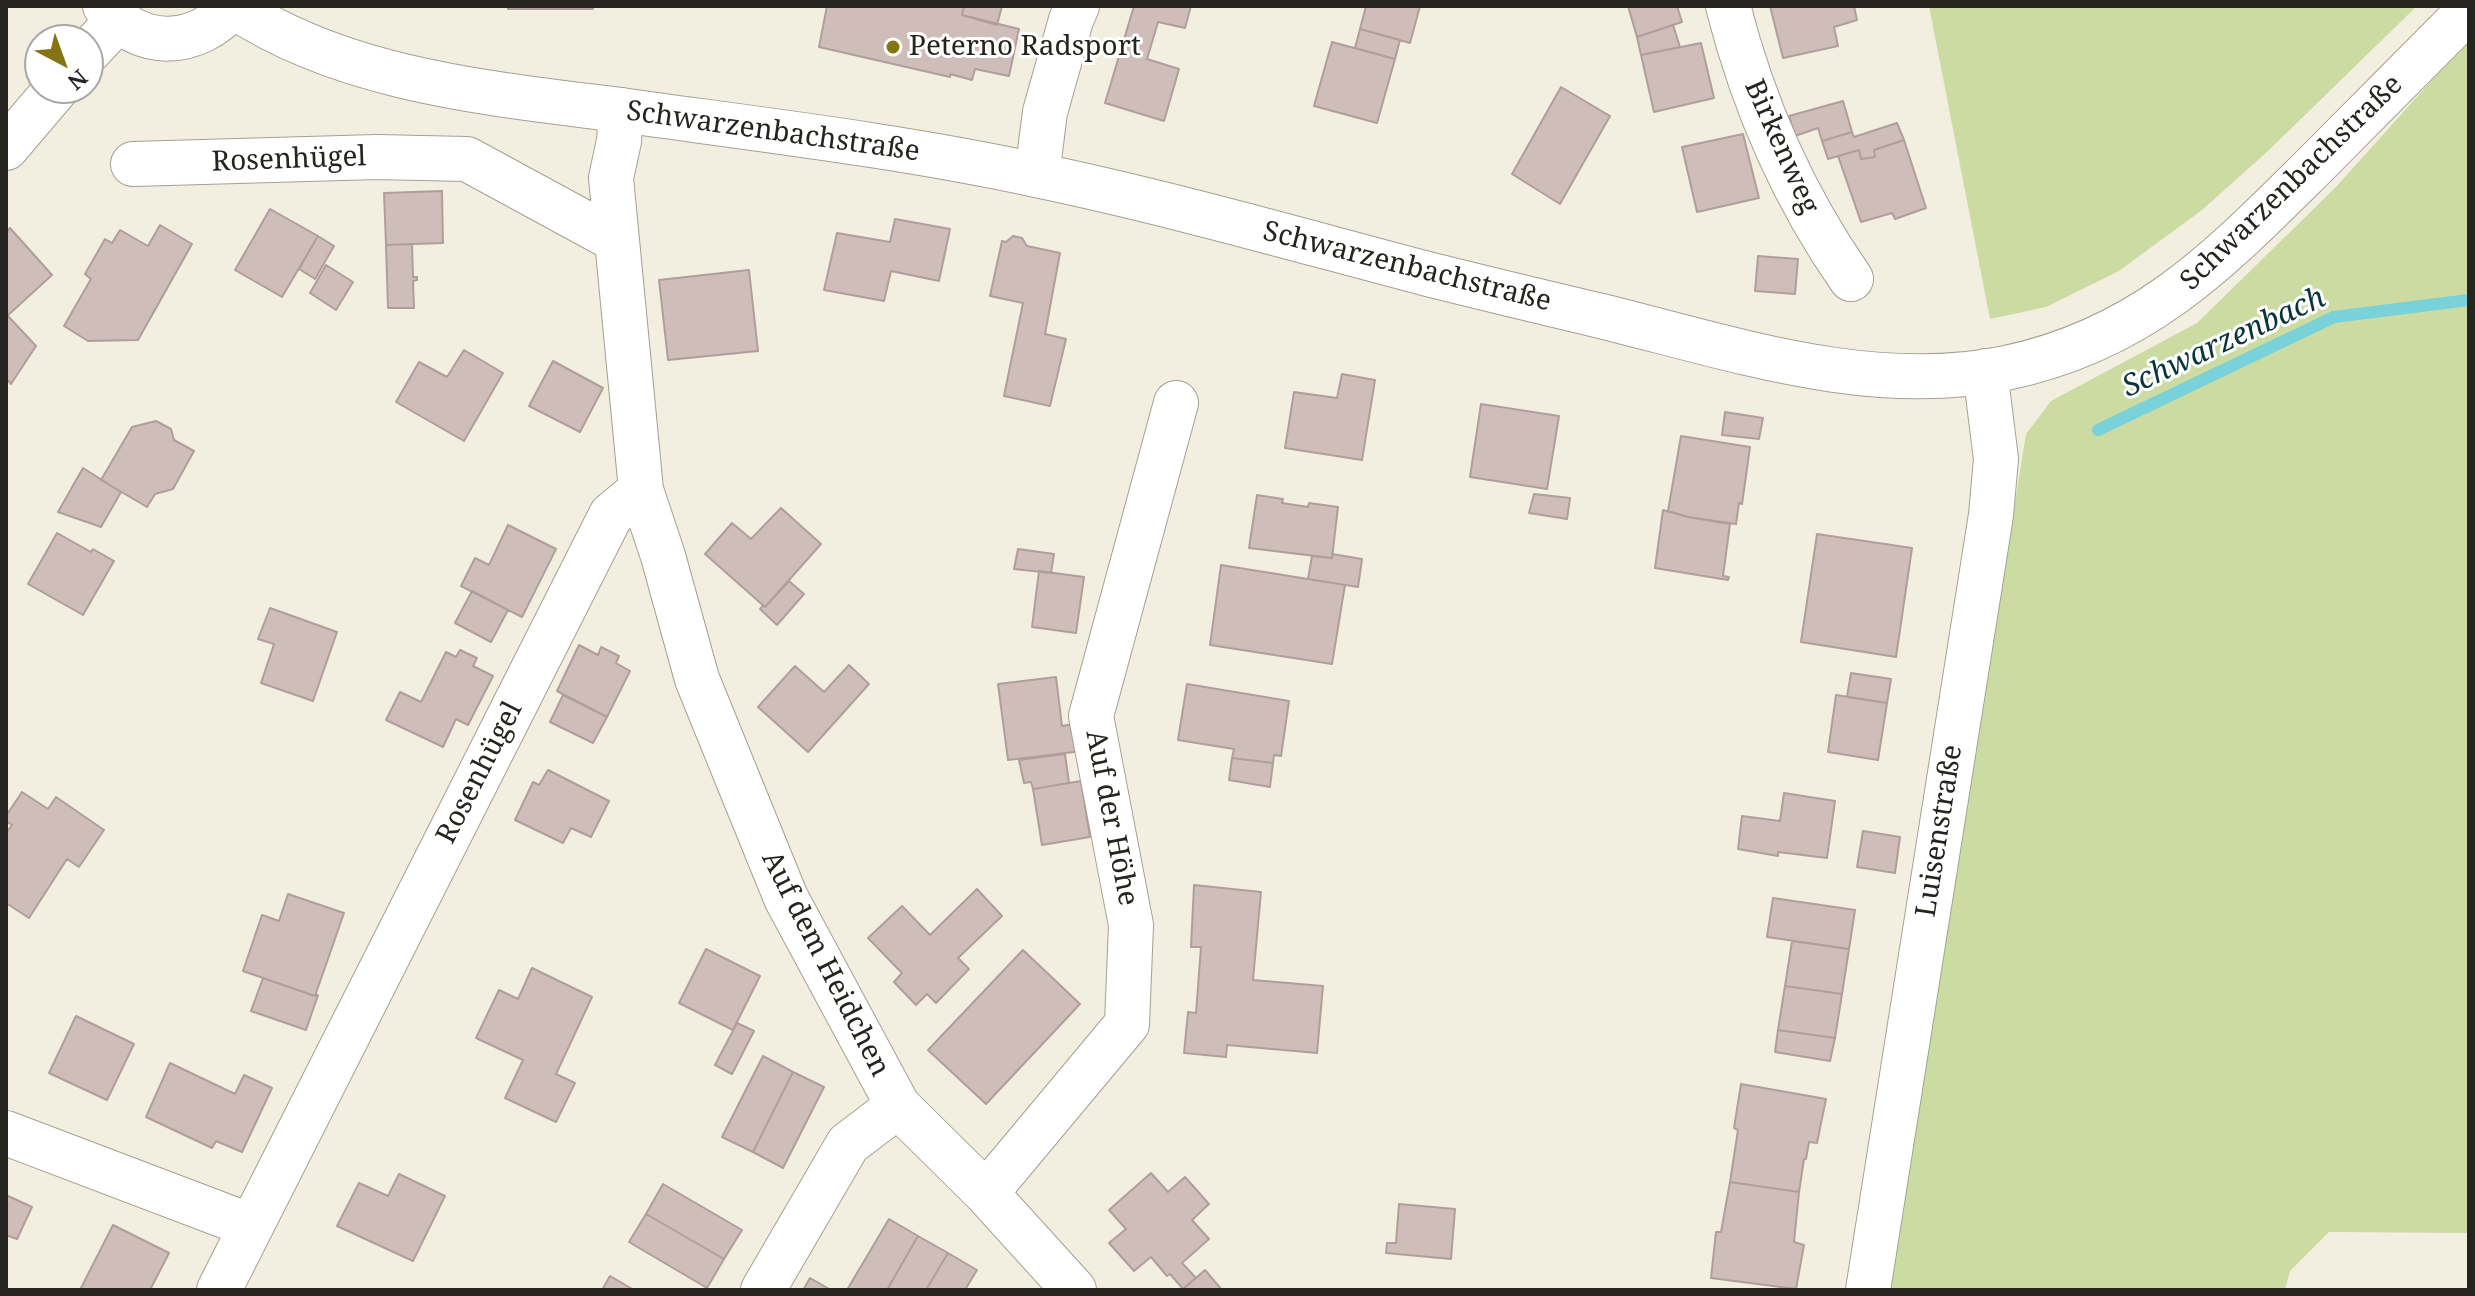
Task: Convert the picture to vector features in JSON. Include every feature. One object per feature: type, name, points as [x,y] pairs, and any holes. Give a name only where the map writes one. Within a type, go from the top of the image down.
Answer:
[{"type":"street","points":[[111,13],[131,30],[162,39],[178,38],[209,28],[233,6]]},
{"type":"street","name":"Schwarzenbachstraße","points":[[233,6],[255,21],[303,44],[376,68],[487,92],[829,138],[1037,175],[1786,361],[1890,377],[1944,376],[2030,362],[2087,343],[2133,320],[2180,290],[2233,246],[2469,10]]},
{"type":"street","points":[[1037,175],[1045,112],[1077,6]]},
{"type":"street","name":"Birkenweg","points":[[1728,6],[1754,92],[1772,137],[1801,201],[1851,279]]},
{"type":"street","points":[[6,148],[43,104]]},
{"type":"street","points":[[621,110],[619,141],[611,178],[641,490]]},
{"type":"street","name":"Rosenhügel","points":[[133,164],[377,157],[467,159],[616,240]]},
{"type":"street","name":"Luisenstraße","points":[[1868,1290],[1991,515],[1996,459],[1985,371]]},
{"type":"street","name":"Auf der Höhe","points":[[986,1193],[1127,1024],[1131,925],[1091,716],[1176,403]]},
{"type":"street","name":"Rosenhügel","points":[[219,1290],[611,515],[641,490]]},
{"type":"street","name":"Auf dem Heidchen","points":[[641,490],[697,679],[786,898],[898,1106],[986,1193],[1074,1290]]},
{"type":"street","points":[[763,1290],[848,1144],[898,1106]]},
{"type":"street","points":[[6,1133],[251,1226]]},
{"type":"green space","points":[[1929,6],[2417,6],[2268,151],[2202,210],[2119,271],[2046,307],[1990,319]]},
{"type":"green space","points":[[2469,39],[2469,1233],[2329,1232],[2290,1271],[2285,1290],[1889,1290],[2026,434],[2051,401],[2197,323],[2335,188]]},
{"type":"building","points":[[508,6],[593,6],[593,9],[508,9]]},
{"type":"building","points":[[827,6],[964,6],[962,15],[1019,29],[1009,76],[975,69],[972,80],[950,74],[950,77],[819,47]]},
{"type":"building","points":[[964,6],[1002,6],[997,25],[962,15]]},
{"type":"building","points":[[1134,6],[1191,6],[1185,28],[1158,22],[1147,59],[1179,69],[1164,121],[1105,103]]},
{"type":"building","points":[[1366,6],[1420,6],[1410,43],[1360,29]]},
{"type":"building","points":[[1628,6],[1677,6],[1682,22],[1637,37]]},
{"type":"building","points":[[1770,6],[1854,6],[1857,20],[1834,27],[1838,46],[1783,58]]},
{"type":"building","points":[[1673,25],[1680,47],[1641,55],[1637,37]]},
{"type":"building","points":[[1360,29],[1400,40],[1395,59],[1355,48]]},
{"type":"building","points":[[1332,42],[1395,59],[1377,123],[1314,106]]},
{"type":"building","points":[[1701,43],[1714,98],[1654,112],[1641,55]]},
{"type":"building","points":[[1561,87],[1610,116],[1560,204],[1512,174]]},
{"type":"building","points":[[1843,101],[1852,132],[1822,141],[1818,128],[1795,136],[1789,116]]},
{"type":"building","points":[[1897,123],[1904,140],[1874,150],[1875,157],[1861,159],[1859,150],[1828,159],[1822,141],[1852,132],[1854,137]]},
{"type":"building","points":[[1743,134],[1759,198],[1697,212],[1682,147]]},
{"type":"building","points":[[1904,140],[1926,208],[1895,219],[1892,213],[1861,222],[1838,156],[1859,150],[1861,159],[1875,157],[1874,150]]},
{"type":"building","points":[[442,191],[443,243],[386,245],[384,193]]},
{"type":"building","points":[[270,209],[318,236],[282,297],[235,270]]},
{"type":"building","points":[[895,219],[950,229],[939,281],[891,271],[884,301],[824,290],[837,233],[890,242]]},
{"type":"building","points":[[160,225],[192,244],[138,340],[88,341],[64,326],[91,279],[85,274],[105,239],[112,243],[120,230],[148,246]]},
{"type":"building","points":[[10,228],[52,275],[6,317],[6,232]]},
{"type":"building","points":[[318,236],[334,246],[315,279],[299,269]]},
{"type":"building","points":[[1013,236],[1022,238],[1027,246],[1060,253],[1045,334],[1066,339],[1050,406],[1004,396],[1023,303],[990,296],[1002,241],[1006,242]]},
{"type":"building","points":[[412,244],[413,277],[417,277],[413,281],[414,308],[388,308],[386,245]]},
{"type":"building","points":[[1758,256],[1798,259],[1795,294],[1755,291]]},
{"type":"building","points":[[326,265],[353,282],[336,310],[310,293]]},
{"type":"building","points":[[749,270],[758,351],[668,360],[659,280]]},
{"type":"building","points":[[7,315],[36,346],[11,384],[6,378]]},
{"type":"building","points":[[464,350],[503,373],[464,441],[396,402],[419,362],[447,377]]},
{"type":"building","points":[[553,361],[603,388],[580,432],[529,406]]},
{"type":"building","points":[[1342,374],[1375,380],[1362,460],[1285,448],[1294,392],[1337,398]]},
{"type":"building","points":[[1481,404],[1559,416],[1547,489],[1470,477]]},
{"type":"building","points":[[1725,412],[1763,418],[1759,439],[1722,435]]},
{"type":"building","points":[[156,421],[171,429],[174,440],[194,451],[173,489],[155,494],[147,507],[101,480],[132,427]]},
{"type":"building","points":[[1681,436],[1750,447],[1736,524],[1668,511]]},
{"type":"building","points":[[83,468],[121,492],[101,527],[58,512]]},
{"type":"building","points":[[1534,494],[1570,498],[1567,519],[1529,513]]},
{"type":"building","points":[[1257,495],[1308,507],[1309,503],[1338,507],[1332,558],[1249,548]]},
{"type":"building","points":[[781,508],[821,544],[765,607],[705,554],[732,523],[751,539]]},
{"type":"building","points":[[1663,510],[1730,524],[1723,576],[1729,577],[1728,580],[1655,568]]},
{"type":"building","points":[[508,525],[556,549],[522,617],[461,586],[475,558],[489,565]]},
{"type":"building","points":[[57,533],[114,561],[83,615],[28,584]]},
{"type":"building","points":[[1817,534],[1912,548],[1896,657],[1801,642]]},
{"type":"building","points":[[1018,549],[1054,554],[1051,573],[1014,569]]},
{"type":"building","points":[[1332,554],[1362,559],[1358,587],[1308,579],[1312,556],[1332,558]]},
{"type":"building","points":[[1221,565],[1345,585],[1332,664],[1210,645]]},
{"type":"building","points":[[1039,571],[1084,577],[1076,633],[1032,627]]},
{"type":"building","points":[[789,581],[804,594],[777,625],[760,609]]},
{"type":"building","points":[[472,591],[508,610],[491,642],[455,623]]},
{"type":"building","points":[[270,608],[337,632],[313,701],[261,683],[274,644],[258,639]]},
{"type":"building","points":[[579,645],[598,655],[601,647],[619,656],[616,663],[630,671],[607,717],[557,691]]},
{"type":"building","points":[[460,650],[477,658],[473,666],[493,676],[468,725],[456,719],[443,747],[386,720],[400,692],[421,702],[446,652],[456,657]]},
{"type":"building","points":[[849,665],[869,684],[808,752],[758,707],[795,666],[824,692]]},
{"type":"building","points":[[1851,673],[1891,679],[1887,703],[1847,697]]},
{"type":"building","points":[[1056,677],[1062,726],[1079,723],[1082,751],[1008,760],[998,684]]},
{"type":"building","points":[[1187,684],[1289,701],[1281,756],[1274,755],[1273,763],[1232,758],[1234,749],[1178,740]]},
{"type":"building","points":[[563,695],[607,717],[593,743],[550,722]]},
{"type":"building","points":[[1836,695],[1887,703],[1878,760],[1828,752]]},
{"type":"building","points":[[1065,754],[1069,783],[1033,789],[1031,782],[1024,783],[1019,760]]},
{"type":"building","points":[[1232,758],[1273,763],[1270,787],[1229,780]]},
{"type":"building","points":[[548,770],[609,801],[591,837],[571,828],[563,843],[515,820],[533,782],[539,785]]},
{"type":"building","points":[[1081,781],[1090,837],[1042,845],[1033,789]]},
{"type":"building","points":[[22,792],[48,809],[56,797],[104,830],[79,867],[67,859],[29,918],[6,903],[6,833],[12,825],[6,821],[6,816]]},
{"type":"building","points":[[1784,793],[1835,801],[1827,858],[1778,852],[1778,856],[1738,849],[1742,816],[1780,821]]},
{"type":"building","points":[[1863,831],[1900,837],[1895,873],[1857,867]]},
{"type":"building","points":[[1194,885],[1261,892],[1253,980],[1323,986],[1317,1053],[1227,1045],[1226,1057],[1184,1053],[1188,1012],[1196,1013],[1201,947],[1191,947]]},
{"type":"building","points":[[977,889],[1002,916],[958,958],[969,969],[936,1003],[927,994],[916,1005],[894,982],[902,973],[868,938],[902,906],[930,935]]},
{"type":"building","points":[[288,894],[344,913],[315,996],[243,971],[262,915],[279,921]]},
{"type":"building","points":[[1773,898],[1855,910],[1849,949],[1767,937]]},
{"type":"building","points":[[1792,941],[1849,949],[1842,994],[1785,986]]},
{"type":"building","points":[[706,949],[760,976],[733,1030],[679,1003]]},
{"type":"building","points":[[1023,950],[1080,1004],[986,1104],[928,1050]]},
{"type":"building","points":[[532,968],[592,997],[556,1074],[575,1083],[556,1122],[505,1098],[523,1060],[476,1038],[499,990],[518,999]]},
{"type":"building","points":[[263,978],[318,995],[306,1030],[251,1011]]},
{"type":"building","points":[[1785,986],[1842,994],[1835,1038],[1778,1030]]},
{"type":"building","points":[[76,1016],[134,1044],[107,1100],[49,1073]]},
{"type":"building","points":[[737,1023],[754,1031],[732,1074],[715,1065]]},
{"type":"building","points":[[1778,1030],[1835,1038],[1830,1061],[1775,1052]]},
{"type":"building","points":[[763,1056],[793,1072],[753,1152],[722,1137]]},
{"type":"building","points":[[170,1063],[235,1094],[244,1075],[272,1088],[242,1152],[216,1141],[212,1148],[146,1117]]},
{"type":"building","points":[[793,1072],[824,1087],[783,1168],[753,1152]]},
{"type":"building","points":[[1741,1084],[1826,1099],[1817,1143],[1809,1142],[1804,1159],[1799,1192],[1730,1182]]},
{"type":"building","points":[[1151,1173],[1168,1192],[1185,1177],[1209,1204],[1192,1220],[1209,1239],[1182,1263],[1196,1278],[1183,1289],[1151,1257],[1134,1271],[1109,1243],[1126,1229],[1109,1210]]},
{"type":"building","points":[[399,1174],[445,1196],[413,1261],[337,1226],[359,1183],[388,1196]]},
{"type":"building","points":[[1730,1182],[1799,1192],[1794,1242],[1804,1245],[1796,1289],[1711,1278],[1716,1232],[1721,1232]]},
{"type":"building","points":[[663,1184],[742,1230],[724,1259],[646,1214]]},
{"type":"building","points":[[6,1195],[32,1207],[17,1239],[6,1235]]},
{"type":"building","points":[[1399,1204],[1455,1209],[1451,1259],[1386,1253],[1387,1243],[1396,1243]]},
{"type":"building","points":[[646,1214],[724,1259],[707,1288],[629,1242]]},
{"type":"building","points":[[889,1219],[918,1236],[887,1290],[847,1290]]},
{"type":"building","points":[[113,1225],[169,1253],[150,1290],[80,1290]]},
{"type":"building","points":[[918,1236],[948,1253],[926,1290],[887,1290]]},
{"type":"building","points":[[948,1253],[977,1270],[965,1290],[926,1290]]},
{"type":"building","points":[[1205,1270],[1222,1290],[1181,1290],[1183,1289]]},
{"type":"building","points":[[610,1276],[634,1290],[602,1290]]},
{"type":"building","points":[[810,1278],[831,1290],[803,1290]]},
{"type":"waterway","name":"Schwarzenbach","points":[[2098,430],[2334,317],[2469,300]]},
{"type":"place","name":"Peterno Radsport","points":[[893,47]]}]
